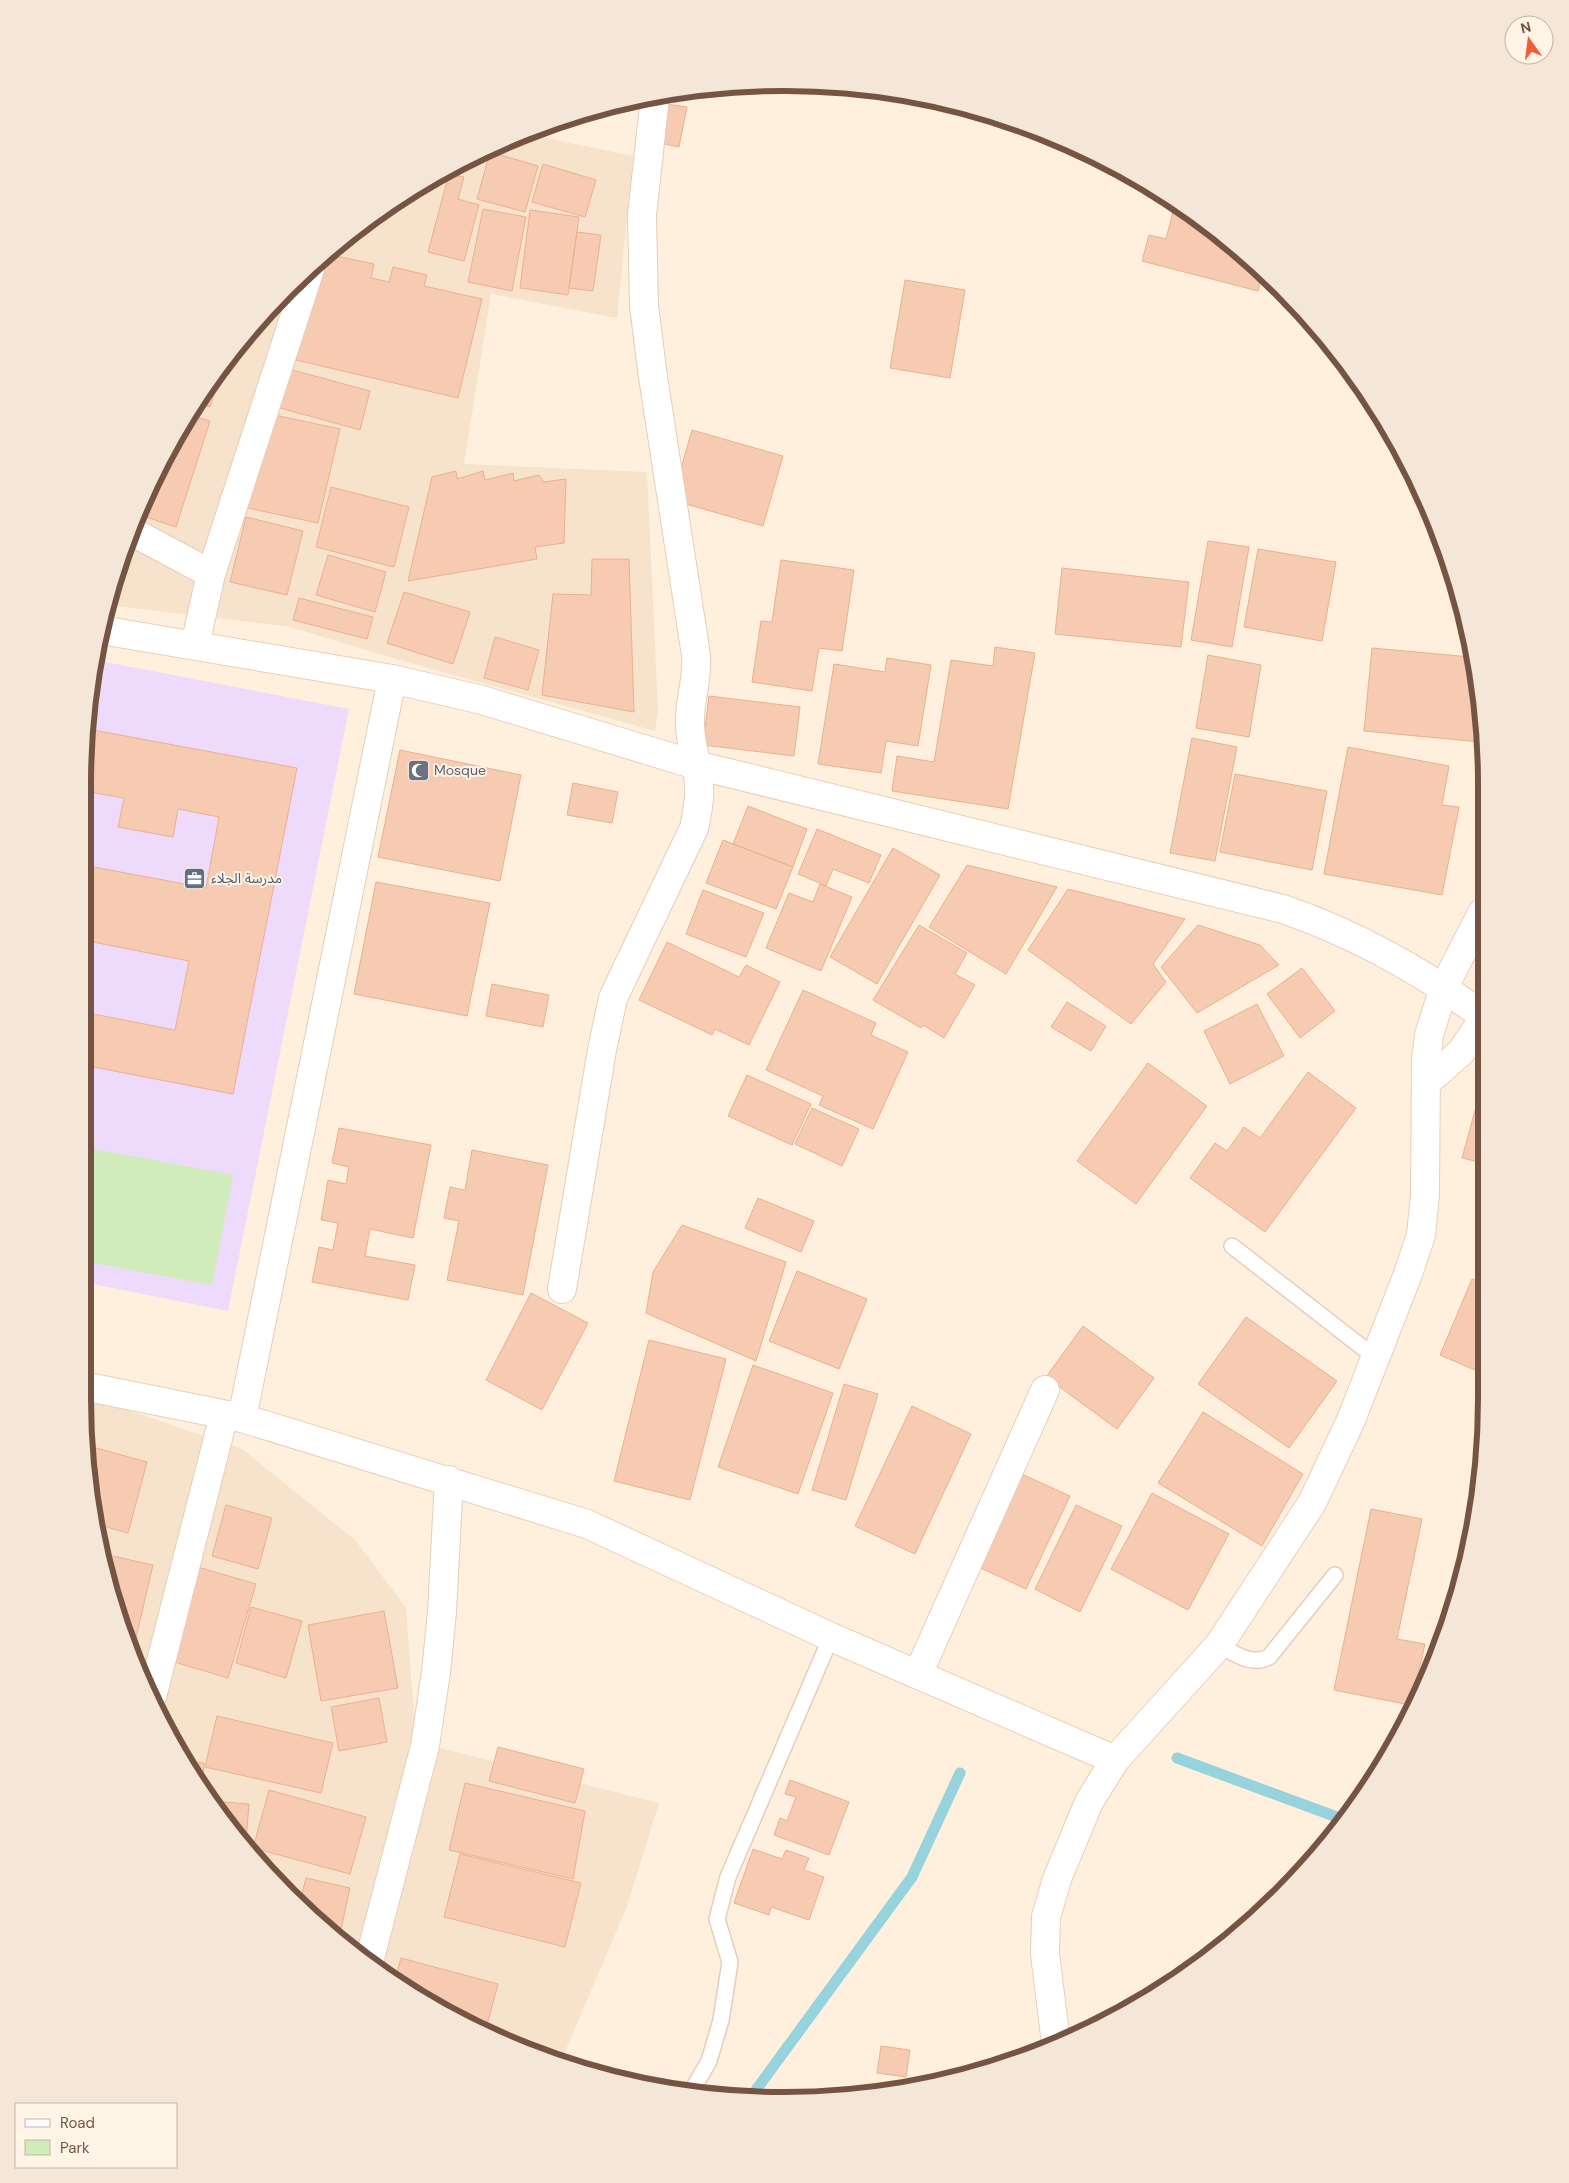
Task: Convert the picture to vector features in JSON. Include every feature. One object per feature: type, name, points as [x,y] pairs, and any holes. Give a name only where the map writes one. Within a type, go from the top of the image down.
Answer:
[{"type":"street","points":[[562,1289],[613,998],[694,828],[699,805],[699,786],[690,726],[690,708],[697,672],[696,655],[654,387],[644,306],[642,215],[654,104]]},
{"type":"street","points":[[195,645],[212,574],[305,284]]},
{"type":"street","points":[[139,534],[212,574]]},
{"type":"street","points":[[109,631],[392,679],[482,700],[696,766],[1283,909],[1362,940],[1444,987],[1478,1012]]},
{"type":"street","points":[[155,1687],[233,1417],[392,679]]},
{"type":"street","points":[[1055,2037],[1045,1954],[1046,1916],[1057,1879],[1089,1802],[1114,1760],[1219,1645],[1312,1504],[1351,1420],[1408,1274],[1421,1235],[1425,1195],[1429,1035],[1444,987],[1478,921]]},
{"type":"street","points":[[1427,1082],[1461,1052],[1478,1027]]},
{"type":"street","points":[[91,1388],[233,1417],[448,1480],[587,1524],[831,1637],[1114,1760]]},
{"type":"street","points":[[918,1674],[1046,1390]]},
{"type":"street","points":[[371,1955],[425,1746],[436,1672],[442,1612],[448,1480]]},
{"type":"lane","points":[[1232,1246],[1376,1358]]},
{"type":"lane","points":[[1219,1645],[1246,1660],[1262,1660],[1269,1657],[1336,1575]]},
{"type":"lane","points":[[695,2086],[709,2061],[721,2020],[730,1962],[717,1919],[728,1877],[831,1637]]},
{"type":"shaded area","points":[[539,137],[633,156],[617,318],[491,294],[464,464],[647,472],[658,712],[655,731],[389,657],[290,627],[115,606],[144,519],[184,438],[208,399],[263,327],[327,263],[399,208],[438,184],[478,163]]},
{"type":"shaded area","points":[[103,662],[349,709],[228,1311],[91,1284],[91,784],[97,694]]},
{"type":"shaded area","points":[[91,1398],[242,1449],[355,1540],[406,1608],[416,1742],[659,1803],[626,1909],[563,2055],[519,2039],[438,1999],[399,1975],[362,1948],[327,1920],[263,1856],[208,1784],[184,1745],[163,1705],[144,1664],[128,1621],[115,1578],[97,1489]]},
{"type":"green space","points":[[91,1148],[233,1175],[212,1285],[91,1262]]},
{"type":"building","points":[[666,104],[687,107],[679,147],[659,143]]},
{"type":"building","points":[[497,154],[538,166],[525,212],[477,199],[488,158]]},
{"type":"building","points":[[543,164],[596,180],[585,217],[532,202]]},
{"type":"building","points":[[455,175],[464,177],[458,199],[479,205],[464,261],[428,252],[448,179]]},
{"type":"building","points":[[483,209],[526,217],[512,291],[468,282]]},
{"type":"building","points":[[530,210],[579,217],[568,295],[520,288]]},
{"type":"building","points":[[1173,210],[1242,263],[1261,280],[1258,291],[1142,261],[1149,235],[1166,239]]},
{"type":"building","points":[[577,232],[601,235],[593,291],[569,288]]},
{"type":"building","points":[[336,256],[374,264],[371,278],[389,282],[393,267],[427,275],[424,286],[482,299],[458,398],[296,360],[317,273]]},
{"type":"building","points":[[905,280],[965,290],[950,378],[890,368]]},
{"type":"building","points":[[285,368],[370,391],[360,430],[273,406]]},
{"type":"building","points":[[216,389],[210,407],[204,406]]},
{"type":"building","points":[[270,414],[340,429],[318,523],[243,507]]},
{"type":"building","points":[[197,417],[210,421],[176,527],[145,517],[163,478]]},
{"type":"building","points":[[692,430],[783,456],[763,526],[672,500]]},
{"type":"building","points":[[456,471],[457,479],[483,471],[485,480],[513,473],[514,481],[539,475],[544,482],[566,479],[564,543],[535,547],[537,559],[408,581],[432,477]]},
{"type":"building","points":[[331,487],[409,507],[394,567],[316,547]]},
{"type":"building","points":[[246,517],[303,531],[287,595],[230,582]]},
{"type":"building","points":[[1208,541],[1249,547],[1232,647],[1191,640]]},
{"type":"building","points":[[1258,549],[1336,562],[1322,641],[1244,627]]},
{"type":"building","points":[[328,555],[386,572],[375,612],[316,595]]},
{"type":"building","points":[[592,559],[629,559],[634,712],[542,695],[553,594],[591,595]]},
{"type":"building","points":[[781,560],[854,570],[842,651],[819,648],[812,691],[752,682],[761,621],[772,622]]},
{"type":"building","points":[[1062,568],[1189,582],[1181,647],[1055,634]]},
{"type":"building","points":[[404,592],[470,612],[453,664],[387,643]]},
{"type":"building","points":[[299,598],[373,617],[367,639],[293,620]]},
{"type":"building","points":[[495,637],[539,650],[528,690],[484,678]]},
{"type":"building","points":[[995,647],[1035,653],[1008,809],[892,791],[897,756],[934,762],[951,660],[993,666]]},
{"type":"building","points":[[1372,648],[1465,656],[1472,694],[1476,742],[1364,731]]},
{"type":"building","points":[[1208,655],[1261,665],[1249,737],[1196,728]]},
{"type":"building","points":[[887,658],[931,665],[918,746],[886,741],[881,773],[818,764],[834,664],[885,672]]},
{"type":"building","points":[[709,696],[800,707],[794,756],[703,745]]},
{"type":"building","points":[[94,730],[297,768],[233,1094],[91,1067],[91,1014],[175,1030],[189,961],[91,942],[91,866],[206,888],[219,817],[178,809],[173,837],[118,827],[124,798],[91,792]]},
{"type":"building","points":[[1192,738],[1237,747],[1215,861],[1170,853]]},
{"type":"building","points":[[1348,747],[1449,766],[1442,805],[1459,807],[1442,895],[1324,874]]},
{"type":"building","points":[[400,750],[521,775],[500,881],[378,857]]},
{"type":"building","points":[[1235,774],[1327,791],[1312,870],[1220,852]]},
{"type":"building","points":[[573,783],[618,792],[612,823],[567,815]]},
{"type":"building","points":[[748,806],[807,829],[793,867],[733,844]]},
{"type":"building","points":[[817,829],[881,855],[869,883],[833,869],[826,886],[798,874]]},
{"type":"building","points":[[723,840],[793,867],[776,909],[706,883]]},
{"type":"building","points":[[893,848],[940,875],[877,984],[830,957]]},
{"type":"building","points":[[967,865],[1057,887],[1006,974],[929,927]]},
{"type":"building","points":[[376,882],[490,903],[467,1016],[354,994]]},
{"type":"building","points":[[820,884],[852,897],[821,971],[766,948],[789,893],[813,902]]},
{"type":"building","points":[[1068,889],[1185,919],[1153,964],[1166,982],[1131,1024],[1028,950]]},
{"type":"building","points":[[703,890],[764,913],[746,957],[686,934]]},
{"type":"building","points":[[919,925],[967,953],[955,974],[975,985],[944,1038],[923,1025],[921,1028],[873,1000]]},
{"type":"building","points":[[1198,925],[1260,945],[1279,965],[1197,1013],[1161,967]]},
{"type":"building","points":[[667,942],[739,977],[746,965],[780,982],[749,1045],[715,1029],[712,1035],[639,1000]]},
{"type":"building","points":[[1302,968],[1335,1011],[1300,1038],[1267,994]]},
{"type":"building","points":[[492,984],[549,995],[543,1027],[486,1016]]},
{"type":"building","points":[[803,990],[876,1023],[871,1035],[908,1052],[873,1129],[819,1105],[823,1096],[766,1070]]},
{"type":"building","points":[[1067,1002],[1106,1026],[1091,1051],[1051,1027]]},
{"type":"building","points":[[1257,1004],[1284,1056],[1230,1084],[1204,1031]]},
{"type":"building","points":[[1148,1063],[1207,1106],[1136,1204],[1077,1161]]},
{"type":"building","points":[[1308,1072],[1356,1108],[1265,1232],[1190,1178],[1215,1143],[1227,1151],[1244,1127],[1260,1138]]},
{"type":"building","points":[[747,1075],[811,1104],[792,1145],[728,1116]]},
{"type":"building","points":[[1476,1107],[1478,1108],[1478,1162],[1462,1158]]},
{"type":"building","points":[[812,1108],[859,1129],[842,1166],[795,1144]]},
{"type":"building","points":[[339,1128],[431,1145],[413,1238],[370,1229],[365,1256],[415,1265],[408,1300],[312,1282],[319,1247],[333,1250],[338,1223],[321,1220],[328,1180],[346,1184],[349,1167],[332,1163]]},
{"type":"building","points":[[472,1150],[548,1165],[523,1295],[447,1280],[459,1221],[444,1218],[450,1187],[465,1190]]},
{"type":"building","points":[[758,1198],[814,1221],[801,1252],[745,1228]]},
{"type":"building","points":[[682,1225],[786,1262],[756,1361],[646,1313],[653,1272]]},
{"type":"building","points":[[797,1271],[867,1299],[839,1369],[769,1341]]},
{"type":"building","points":[[1472,1279],[1478,1282],[1478,1371],[1440,1355]]},
{"type":"building","points":[[531,1293],[588,1323],[542,1410],[486,1380]]},
{"type":"building","points":[[1246,1317],[1337,1381],[1289,1448],[1198,1384]]},
{"type":"building","points":[[1083,1326],[1154,1378],[1117,1429],[1046,1377]]},
{"type":"building","points":[[649,1340],[726,1359],[690,1500],[614,1481]]},
{"type":"building","points":[[753,1365],[833,1393],[798,1494],[718,1467]]},
{"type":"building","points":[[844,1384],[878,1394],[846,1500],[812,1490]]},
{"type":"building","points":[[912,1406],[971,1434],[915,1554],[855,1526]]},
{"type":"building","points":[[1203,1412],[1303,1474],[1262,1546],[1158,1483]]},
{"type":"building","points":[[93,1447],[147,1462],[128,1533],[104,1526],[97,1489]]},
{"type":"building","points":[[1015,1471],[1070,1496],[1026,1589],[972,1564]]},
{"type":"building","points":[[1152,1493],[1229,1534],[1188,1610],[1111,1569]]},
{"type":"building","points":[[226,1505],[272,1518],[258,1569],[212,1556]]},
{"type":"building","points":[[1076,1505],[1122,1526],[1080,1612],[1035,1589]]},
{"type":"building","points":[[1371,1509],[1422,1519],[1397,1639],[1425,1644],[1419,1670],[1422,1671],[1406,1704],[1334,1690]]},
{"type":"building","points":[[110,1556],[153,1565],[135,1640],[115,1578]]},
{"type":"building","points":[[198,1567],[256,1584],[228,1678],[171,1661]]},
{"type":"building","points":[[251,1607],[302,1621],[286,1678],[236,1663]]},
{"type":"building","points":[[384,1611],[398,1688],[321,1701],[308,1625]]},
{"type":"building","points":[[379,1698],[387,1742],[339,1751],[331,1707]]},
{"type":"building","points":[[217,1716],[333,1743],[321,1793],[205,1767]]},
{"type":"building","points":[[498,1747],[584,1769],[575,1803],[489,1781]]},
{"type":"building","points":[[195,1762],[204,1763],[203,1776]]},
{"type":"building","points":[[790,1780],[849,1802],[829,1855],[774,1835],[780,1818],[787,1821],[796,1797],[785,1794]]},
{"type":"building","points":[[465,1783],[585,1811],[573,1879],[449,1850]]},
{"type":"building","points":[[269,1790],[366,1817],[350,1874],[258,1849],[254,1845]]},
{"type":"building","points":[[221,1802],[249,1804],[246,1835]]},
{"type":"building","points":[[753,1849],[782,1859],[786,1850],[809,1858],[804,1870],[824,1877],[809,1920],[771,1907],[769,1915],[734,1903]]},
{"type":"building","points":[[460,1854],[581,1883],[565,1947],[444,1917]]},
{"type":"building","points":[[306,1878],[350,1888],[341,1931],[327,1920],[301,1896]]},
{"type":"building","points":[[401,1958],[498,1984],[487,2024],[438,1999],[397,1973]]},
{"type":"building","points":[[881,2046],[910,2050],[906,2077],[877,2073]]},
{"type":"waterway","points":[[1177,1758],[1337,1817]]},
{"type":"waterway","points":[[755,2091],[912,1877],[960,1773]]},
{"type":"place","name":"Mosque","points":[[418,770]]},
{"type":"place","name":"مدرسة الجلاء","points":[[195,878]]}]
